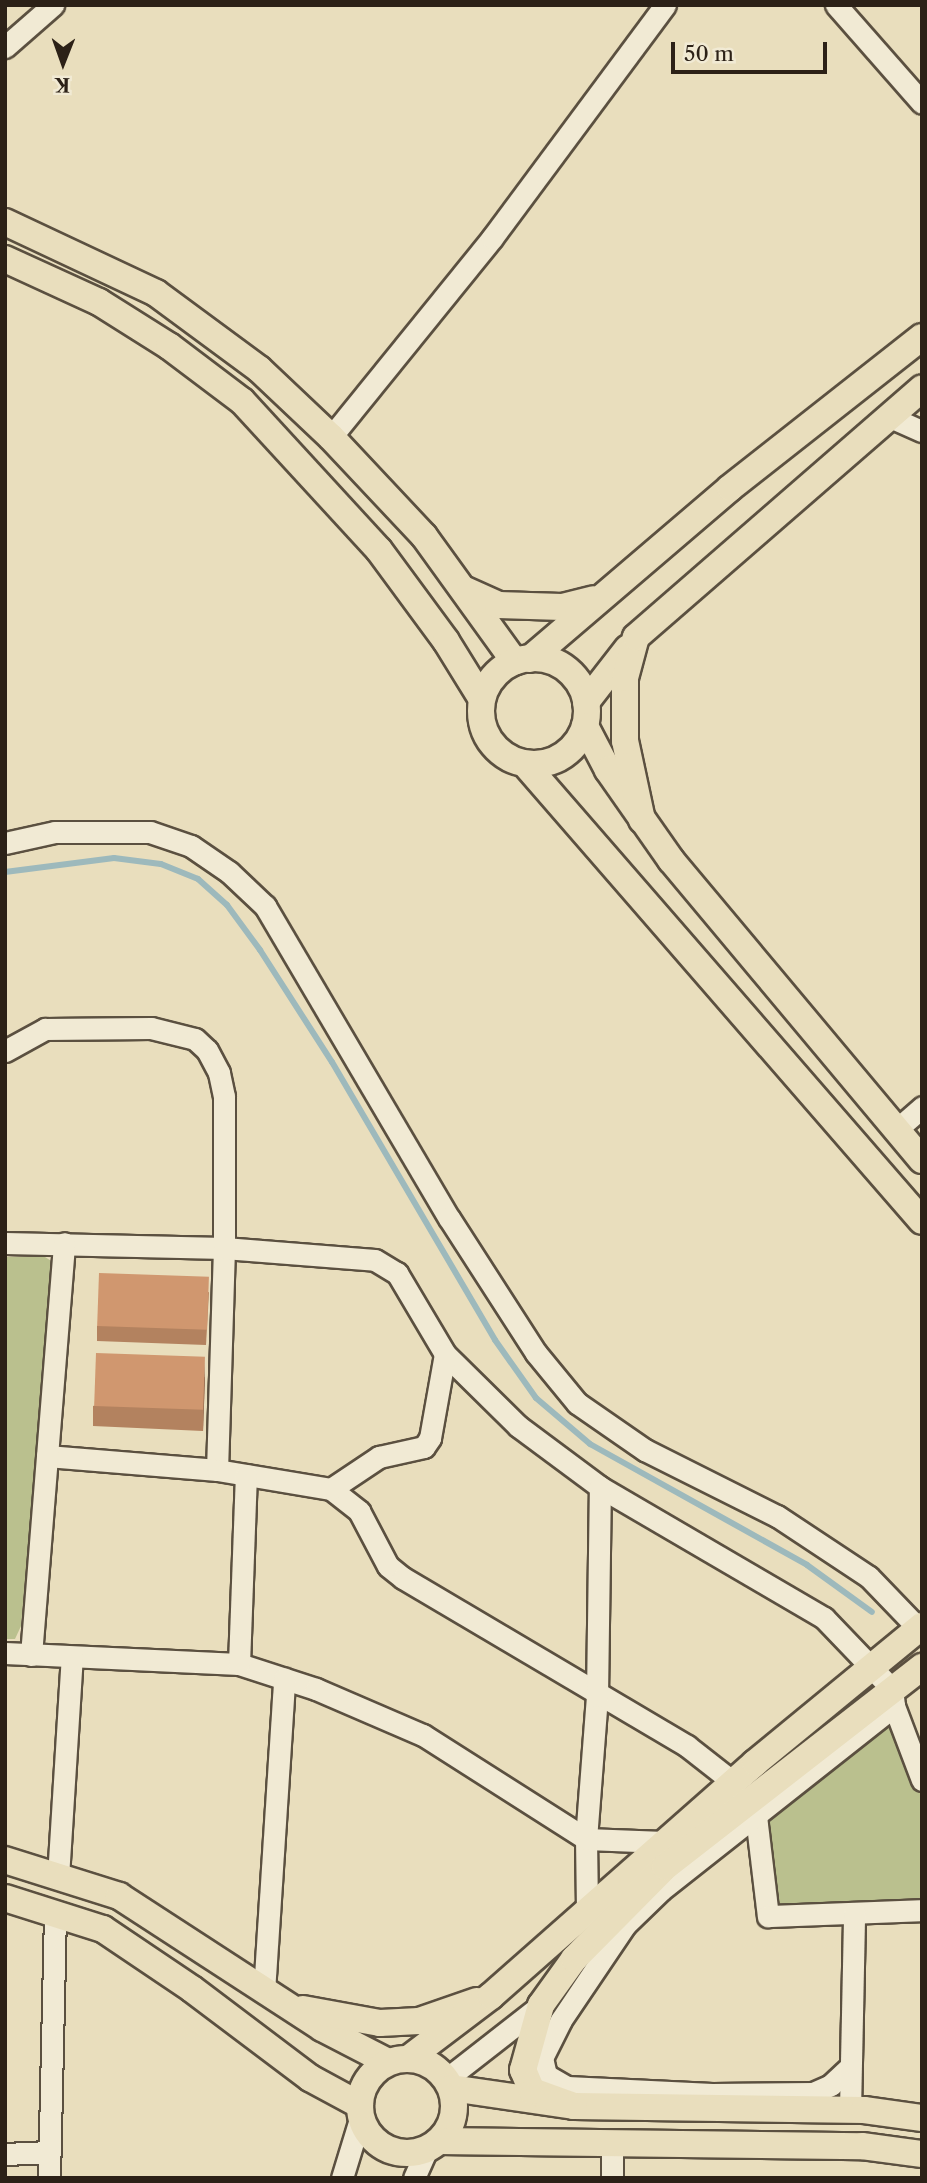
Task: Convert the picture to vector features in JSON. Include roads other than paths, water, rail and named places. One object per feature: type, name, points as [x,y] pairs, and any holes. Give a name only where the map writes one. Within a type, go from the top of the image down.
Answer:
[{"type":"main road","points":[[5,222],[156,293],[259,369],[331,437],[424,536],[462,588],[522,660],[560,665],[577,681],[585,714],[608,770],[642,820],[795,1014],[922,1160]]},
{"type":"main road","points":[[5,259],[99,302],[169,346],[242,401],[379,550],[446,641],[482,699]]},
{"type":"main road","points":[[922,337],[522,660],[488,683],[482,699],[485,733],[494,748],[525,764],[922,1221]]},
{"type":"main road","points":[[525,764],[540,764],[568,752],[585,714],[636,637],[922,388]]},
{"type":"main road","points":[[462,588],[498,604],[562,607],[598,598]]},
{"type":"main road","points":[[636,637],[625,678],[625,741],[642,820]]},
{"type":"main road","points":[[360,2110],[365,2083],[491,1996],[733,1782],[921,1628]]},
{"type":"main road","points":[[574,2106],[532,2091],[523,2070],[541,2005],[574,1959],[664,1867],[893,1698],[922,1667]]},
{"type":"main road","points":[[5,1860],[119,1896],[288,2006],[398,2060],[430,2064],[448,2084],[453,2116],[433,2145]]},
{"type":"main road","points":[[5,1898],[103,1929],[192,1989],[310,2078],[360,2110],[383,2147],[400,2152],[433,2145],[862,2146],[922,2154]]},
{"type":"main road","points":[[288,2006],[380,2023],[419,2021],[491,1996]]},
{"type":"main road","points":[[448,2084],[574,2106],[850,2110],[922,2118]]},
{"type":"street","points":[[5,47],[53,5]]},
{"type":"street","points":[[331,437],[492,238],[665,5]]},
{"type":"street","points":[[836,5],[922,103]]},
{"type":"street","points":[[890,417],[922,431]]},
{"type":"street","points":[[5,843],[55,832],[150,832],[191,846],[229,872],[265,906],[449,1218],[536,1353],[577,1403],[645,1450],[777,1516],[869,1577],[921,1628]]},
{"type":"street","points":[[5,1051],[45,1029],[83,1028],[182,1033],[207,1050],[219,1073],[224,1096],[224,1248],[216,1470]]},
{"type":"street","points":[[896,1130],[922,1107]]},
{"type":"street","points":[[5,1243],[224,1248],[376,1260],[397,1273],[445,1354],[518,1426],[600,1487],[824,1618],[872,1667],[893,1698],[922,1780]]},
{"type":"street","points":[[31,1654],[64,1243]]},
{"type":"street","points":[[331,1489],[379,1457],[424,1447],[430,1438],[445,1354]]},
{"type":"street","points":[[47,1456],[216,1470],[331,1489],[359,1511],[388,1566],[404,1578],[597,1696],[687,1746],[733,1782]]},
{"type":"street","points":[[239,1664],[246,1475]]},
{"type":"street","points":[[587,1909],[586,1839],[597,1696],[600,1487]]},
{"type":"street","points":[[5,1653],[239,1664],[284,1679],[423,1735],[586,1839],[664,1842]]},
{"type":"street","points":[[58,1877],[72,1657]]},
{"type":"street","points":[[264,1992],[284,1679]]},
{"type":"street","points":[[850,2067],[831,2085],[813,2093],[567,2087],[546,2075],[542,2059],[561,2020],[625,1925],[661,1889],[756,1816],[893,1698]]},
{"type":"street","points":[[756,1816],[768,1916],[922,1910]]},
{"type":"street","points":[[850,2110],[854,1913]]},
{"type":"street","points":[[49,2178],[55,1914]]},
{"type":"street","points":[[448,2084],[541,2005]]},
{"type":"street","points":[[342,2178],[360,2110]]},
{"type":"street","points":[[414,2178],[433,2145]]},
{"type":"street","points":[[612,2146],[612,2178]]},
{"type":"street","points":[[5,2154],[49,2152]]},
{"type":"waterway","points":[[5,872],[114,858],[161,864],[198,879],[227,905],[260,950],[332,1062],[495,1340],[536,1398],[590,1444],[807,1565],[872,1612]]}]
